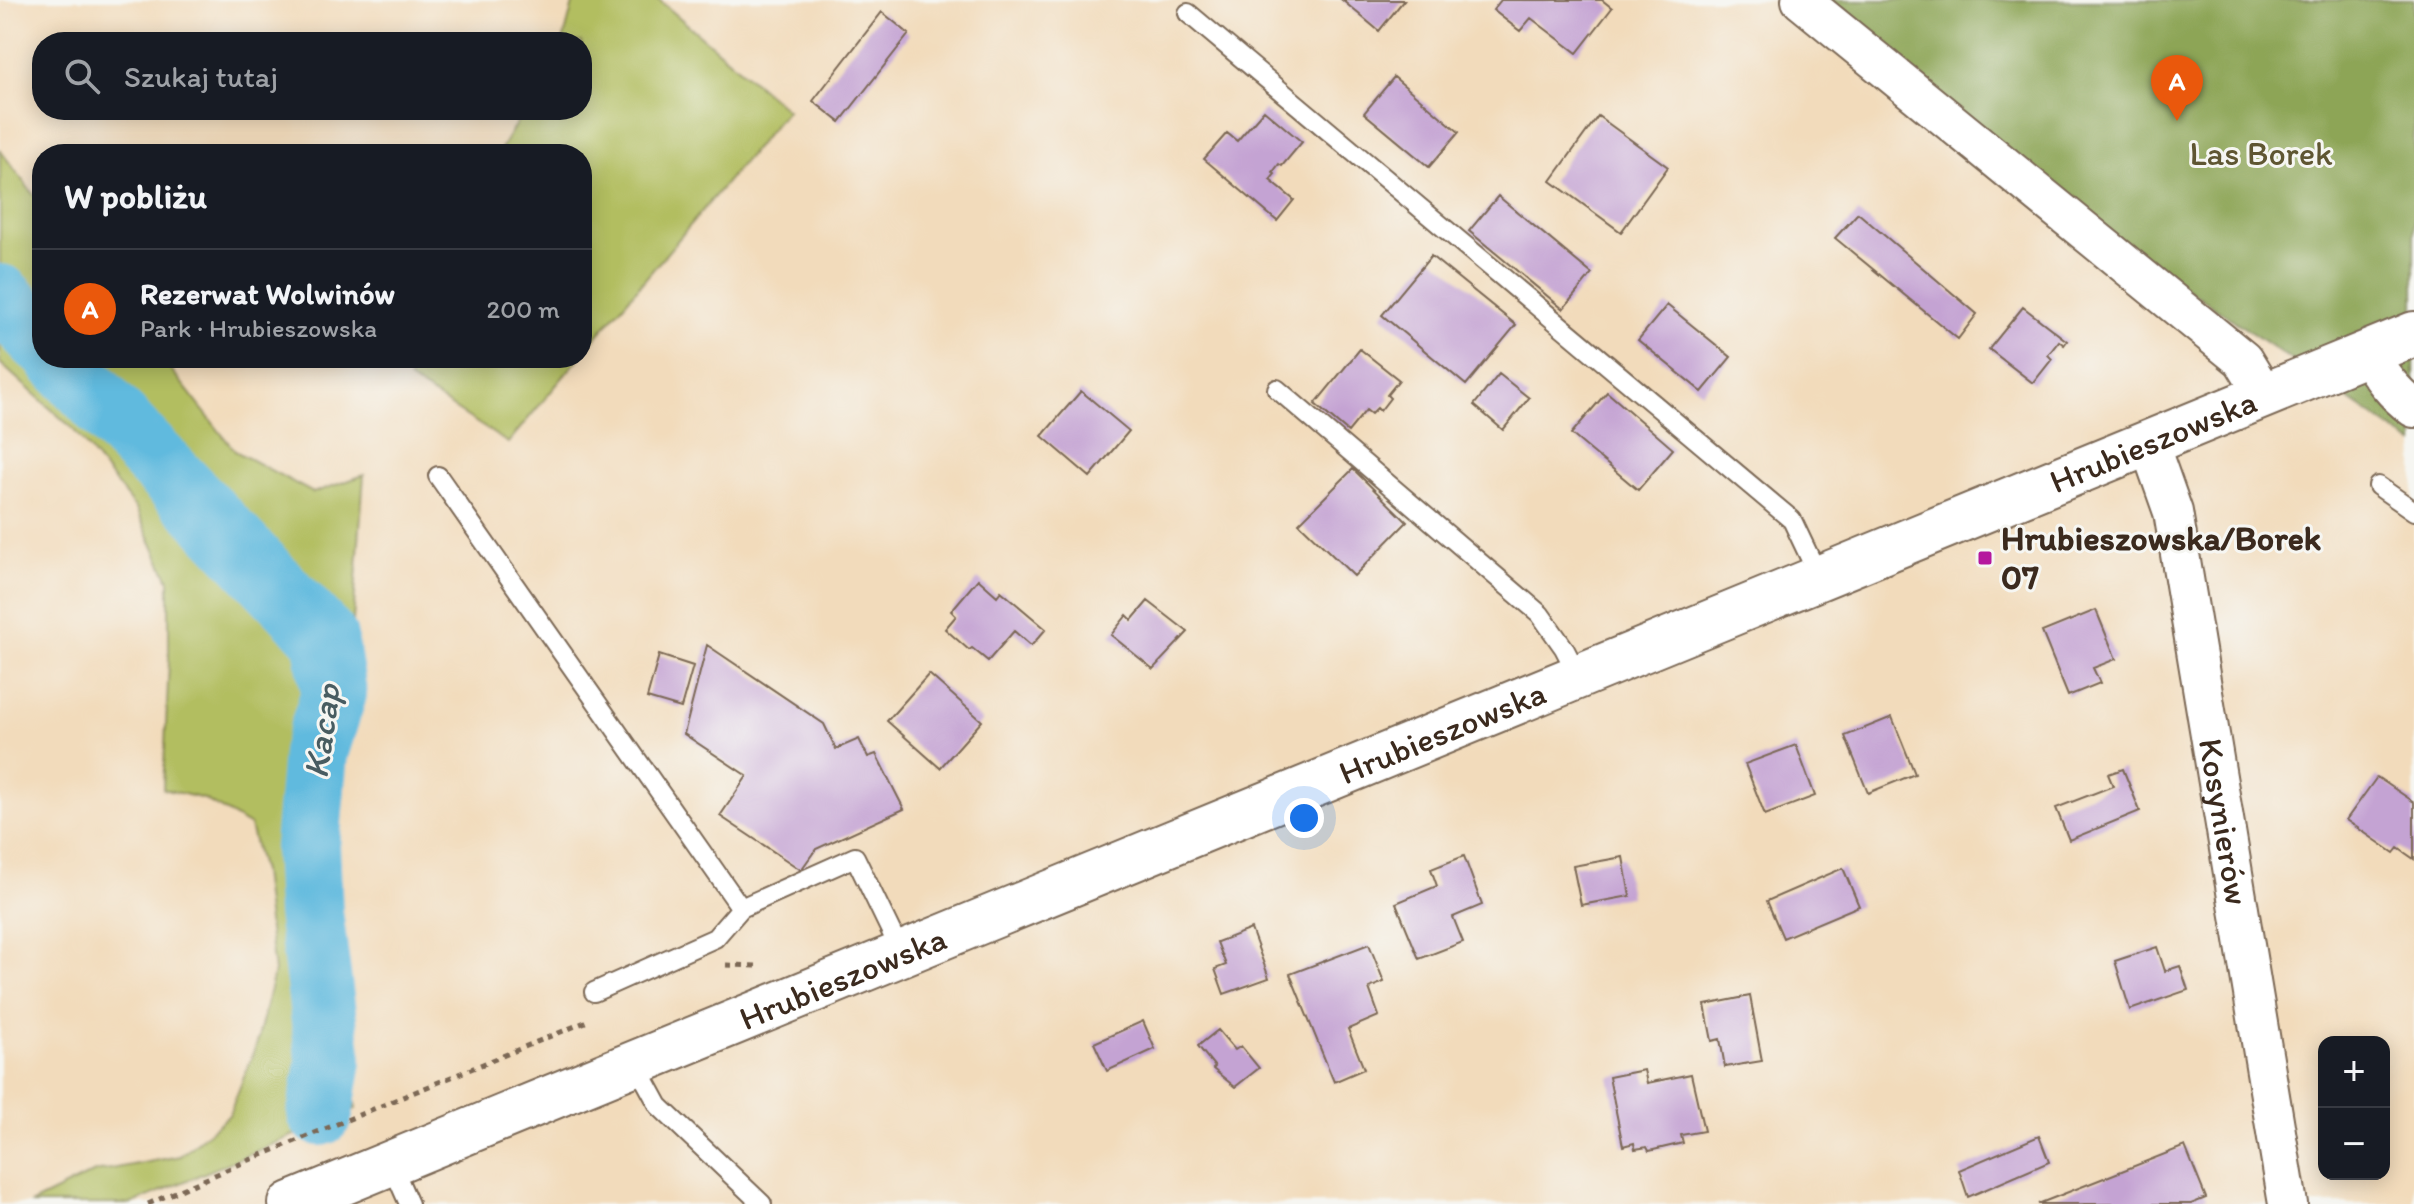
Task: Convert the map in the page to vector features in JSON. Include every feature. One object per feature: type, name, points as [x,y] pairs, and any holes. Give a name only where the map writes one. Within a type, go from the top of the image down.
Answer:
[{"type":"main road","name":"Hrubieszowska","points":[[291,1204],[2414,334]]},
{"type":"street","points":[[1801,0],[2243,360],[2265,396]]},
{"type":"street","points":[[2367,353],[2382,378],[2403,401],[2414,408]]},
{"type":"street","name":"Kosynierów","points":[[2149,444],[2173,512],[2288,1204]]},
{"type":"lane","points":[[1188,13],[1792,520],[1820,579]]},
{"type":"lane","points":[[1277,389],[1540,614],[1564,648],[1579,677]]},
{"type":"lane","points":[[438,476],[741,908]]},
{"type":"lane","points":[[2378,486],[2414,511]]},
{"type":"lane","points":[[594,992],[715,938],[741,908],[855,857],[902,954]]},
{"type":"lane","points":[[635,1062],[659,1106],[762,1204]]},
{"type":"lane","points":[[391,1163],[409,1204]]},
{"type":"green space","points":[[574,0],[659,0],[787,110],[592,342],[592,144],[504,144],[518,120],[592,120],[592,32],[566,32]]},
{"type":"green space","name":"Las Borek","points":[[1817,0],[2414,0],[2414,444],[2103,231]]},
{"type":"green space","points":[[0,150],[32,193],[32,368],[170,368],[235,451],[313,493],[364,475],[347,699],[324,779],[318,855],[324,933],[356,1109],[131,1204],[30,1204],[95,1172],[180,1156],[229,1115],[257,1043],[274,972],[262,872],[250,826],[204,799],[163,789],[169,580],[136,509],[72,428],[0,363]]},
{"type":"green space","points":[[413,368],[571,368],[508,443],[409,379]]},
{"type":"building","points":[[1342,0],[1404,0],[1379,31]]},
{"type":"building","points":[[1501,0],[1602,0],[1612,8],[1577,53],[1531,18],[1520,31],[1493,10]]},
{"type":"building","points":[[882,12],[909,34],[840,122],[813,101]]},
{"type":"building","points":[[1394,77],[1459,132],[1429,167],[1364,113]]},
{"type":"building","points":[[1264,110],[1302,142],[1282,166],[1279,164],[1270,180],[1294,200],[1277,221],[1204,159],[1227,133],[1237,141]]},
{"type":"building","points":[[1598,116],[1668,167],[1621,232],[1551,181]]},
{"type":"building","points":[[1498,196],[1592,274],[1563,309],[1469,231]]},
{"type":"building","points":[[1858,213],[1977,314],[1958,339],[1835,238]]},
{"type":"building","points":[[1431,256],[1516,325],[1466,385],[1382,315]]},
{"type":"building","points":[[1667,305],[1731,357],[1702,392],[1638,340]]},
{"type":"building","points":[[2023,307],[2067,341],[2064,345],[2059,341],[2048,355],[2052,359],[2033,383],[1989,349]]},
{"type":"building","points":[[1360,349],[1399,380],[1380,411],[1377,408],[1371,414],[1366,410],[1348,432],[1315,404]]},
{"type":"building","points":[[1499,374],[1529,398],[1503,430],[1474,405]]},
{"type":"building","points":[[1081,391],[1129,431],[1090,477],[1042,436]]},
{"type":"building","points":[[1607,392],[1673,449],[1638,490],[1571,434]]},
{"type":"building","points":[[1353,469],[1407,522],[1354,576],[1299,523]]},
{"type":"building","points":[[978,579],[997,596],[1001,591],[1046,629],[1031,646],[1014,631],[988,661],[972,648],[969,650],[945,629],[956,616],[951,611]]},
{"type":"building","points":[[1148,601],[1188,632],[1153,669],[1111,635],[1127,615],[1132,620]]},
{"type":"building","points":[[2096,610],[2116,659],[2093,668],[2100,683],[2068,696],[2042,632]]},
{"type":"building","points":[[707,645],[824,724],[836,749],[859,739],[868,757],[876,754],[904,809],[816,849],[801,870],[720,816],[747,776],[684,734]]},
{"type":"building","points":[[659,655],[693,666],[681,708],[647,698]]},
{"type":"building","points":[[929,674],[982,721],[940,768],[887,721]]},
{"type":"building","points":[[1892,717],[1915,774],[1868,793],[1845,736]]},
{"type":"building","points":[[1796,745],[1815,796],[1765,815],[1745,764]]},
{"type":"building","points":[[2123,769],[2140,811],[2069,840],[2056,808],[2113,786],[2108,774]]},
{"type":"building","points":[[2377,777],[2414,802],[2414,859],[2398,848],[2394,853],[2346,820]]},
{"type":"building","points":[[1464,856],[1482,905],[1453,917],[1463,942],[1419,959],[1396,903],[1437,886],[1431,869]]},
{"type":"building","points":[[1623,857],[1630,896],[1581,905],[1573,866]]},
{"type":"building","points":[[1843,868],[1859,906],[1783,938],[1767,901]]},
{"type":"building","points":[[1251,929],[1269,978],[1224,994],[1215,969],[1226,965],[1217,942]]},
{"type":"building","points":[[1369,944],[1384,982],[1369,988],[1379,1016],[1348,1029],[1364,1069],[1334,1082],[1290,974]]},
{"type":"building","points":[[2157,947],[2165,971],[2180,966],[2188,990],[2130,1010],[2115,961]]},
{"type":"building","points":[[1750,996],[1762,1061],[1725,1067],[1720,1039],[1712,1041],[1705,1005]]},
{"type":"building","points":[[1143,1021],[1155,1049],[1107,1071],[1094,1043]]},
{"type":"building","points":[[1218,1030],[1235,1050],[1241,1046],[1259,1068],[1235,1087],[1213,1069],[1215,1067],[1198,1046]]},
{"type":"building","points":[[1644,1070],[1647,1083],[1691,1074],[1704,1131],[1681,1135],[1683,1143],[1649,1151],[1647,1147],[1635,1149],[1634,1143],[1623,1146],[1609,1077]]},
{"type":"building","points":[[2039,1136],[2049,1162],[1968,1197],[1959,1170]]},
{"type":"building","points":[[2185,1146],[2206,1198],[2191,1204],[2038,1204]]},
{"type":"waterway","name":"Kacap","points":[[0,297],[32,331]]},
{"type":"waterway","name":"Kacap","points":[[68,368],[325,638],[334,693],[315,753],[307,846],[310,912],[329,1060],[320,1113]]},
{"type":"place","name":"Rezerwat Wolwinów","points":[[2177,121]]},
{"type":"place","name":"Hrubieszowska/Borek 07","points":[[1985,558]]}]
